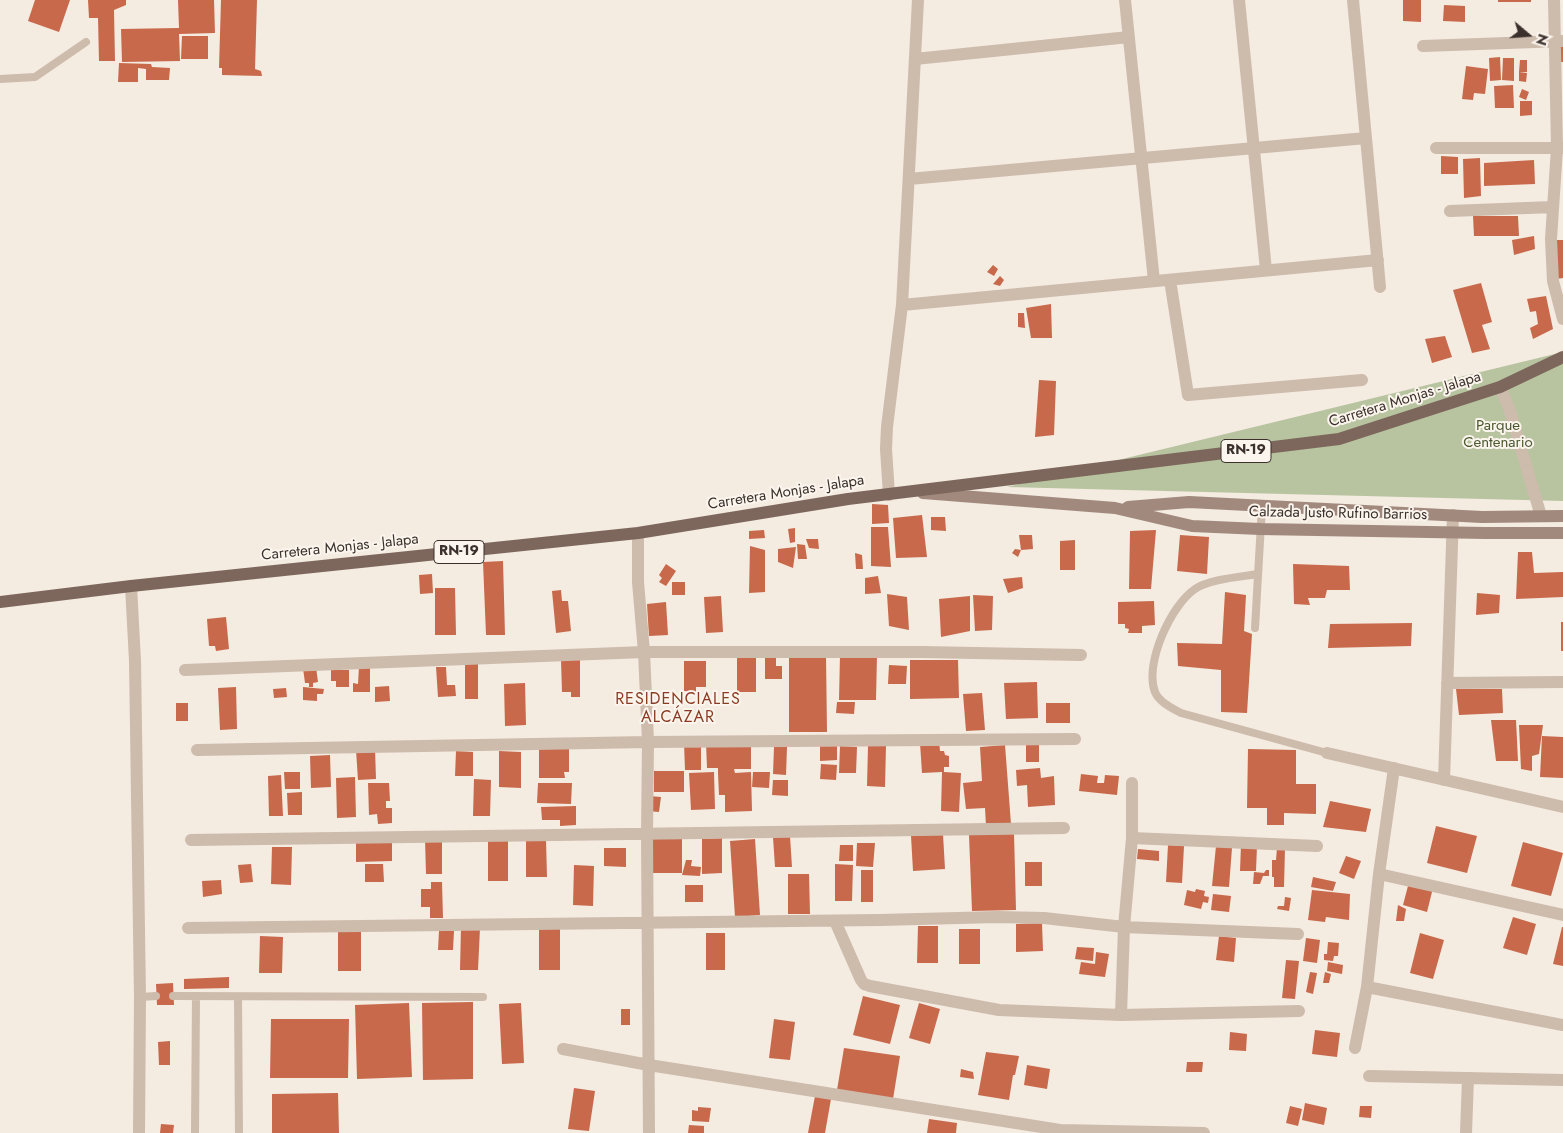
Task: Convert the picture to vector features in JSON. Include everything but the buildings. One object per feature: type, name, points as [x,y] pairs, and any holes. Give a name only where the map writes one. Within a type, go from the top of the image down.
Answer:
[{"type":"main road","name":"Carretera Monjas - Jalapa","points":[[0,602],[131,586],[638,533],[848,499],[1340,439],[1500,387],[1563,357]]},
{"type":"street","points":[[889,495],[886,449],[887,427],[902,305],[918,0]]},
{"type":"street","points":[[1125,0],[1154,281]]},
{"type":"street","points":[[1239,0],[1266,270]]},
{"type":"street","points":[[1353,0],[1380,287]]},
{"type":"street","points":[[1554,0],[1558,41],[1560,148],[1551,240],[1553,281],[1563,320]]},
{"type":"street","points":[[915,59],[1129,38]]},
{"type":"street","points":[[1423,46],[1558,41]]},
{"type":"street","points":[[909,179],[1366,138]]},
{"type":"street","points":[[1436,148],[1560,148]]},
{"type":"street","points":[[1450,212],[1553,207]]},
{"type":"street","points":[[902,305],[1378,260]]},
{"type":"street","points":[[1170,280],[1188,395],[1362,380]]},
{"type":"street","points":[[1500,387],[1510,408],[1541,516]]},
{"type":"street","name":"Calzada Justo Rufino Barrios","points":[[916,492],[1115,508],[1192,526],[1453,533],[1563,533]]},
{"type":"street","name":"Calzada Justo Rufino Barrios","points":[[1115,508],[1189,502],[1482,517],[1563,516]]},
{"type":"street","points":[[1444,780],[1453,515]]},
{"type":"street","points":[[638,533],[638,582],[644,652],[648,742],[649,1133]]},
{"type":"street","points":[[131,586],[135,661],[140,997],[139,1133]]},
{"type":"street","points":[[185,670],[644,652],[922,652],[1082,655]]},
{"type":"street","points":[[1447,683],[1563,682]]},
{"type":"street","points":[[197,750],[648,742],[1075,739]]},
{"type":"street","points":[[1327,754],[1563,807]]},
{"type":"street","points":[[1355,1048],[1367,987],[1379,874],[1394,768]]},
{"type":"street","points":[[1121,1014],[1124,927],[1132,838],[1132,783]]},
{"type":"street","points":[[191,840],[1064,828]]},
{"type":"street","points":[[1132,838],[1317,846]]},
{"type":"street","points":[[1379,874],[1563,915]]},
{"type":"street","points":[[188,928],[1035,918],[1124,927],[1298,934]]},
{"type":"street","points":[[835,921],[861,980],[864,984],[870,986],[1000,1010],[1121,1014],[1299,1011]]},
{"type":"street","points":[[1367,987],[1563,1025]]},
{"type":"street","points":[[564,1049],[649,1065],[1060,1132],[1204,1132]]},
{"type":"street","points":[[1369,1076],[1563,1080]]},
{"type":"street","points":[[1466,1133],[1468,1078]]},
{"type":"lane","points":[[0,79],[35,77],[86,42]]},
{"type":"lane","points":[[1255,628],[1262,506]]},
{"type":"lane","points":[[1258,574],[1222,579],[1195,589],[1176,607],[1159,640],[1152,676],[1155,693],[1166,705],[1182,713],[1327,754]]},
{"type":"lane","points":[[140,997],[156,996]]},
{"type":"lane","points":[[173,996],[483,997]]},
{"type":"lane","points":[[195,1133],[196,996]]},
{"type":"lane","points":[[238,997],[239,1133]]},
{"type":"green space","name":"Parque Centenario","points":[[1563,352],[1563,501],[1007,487]]},
{"type":"district","name":"RESIDENCIALES ALCÁZAR","points":[[678,709]]}]
